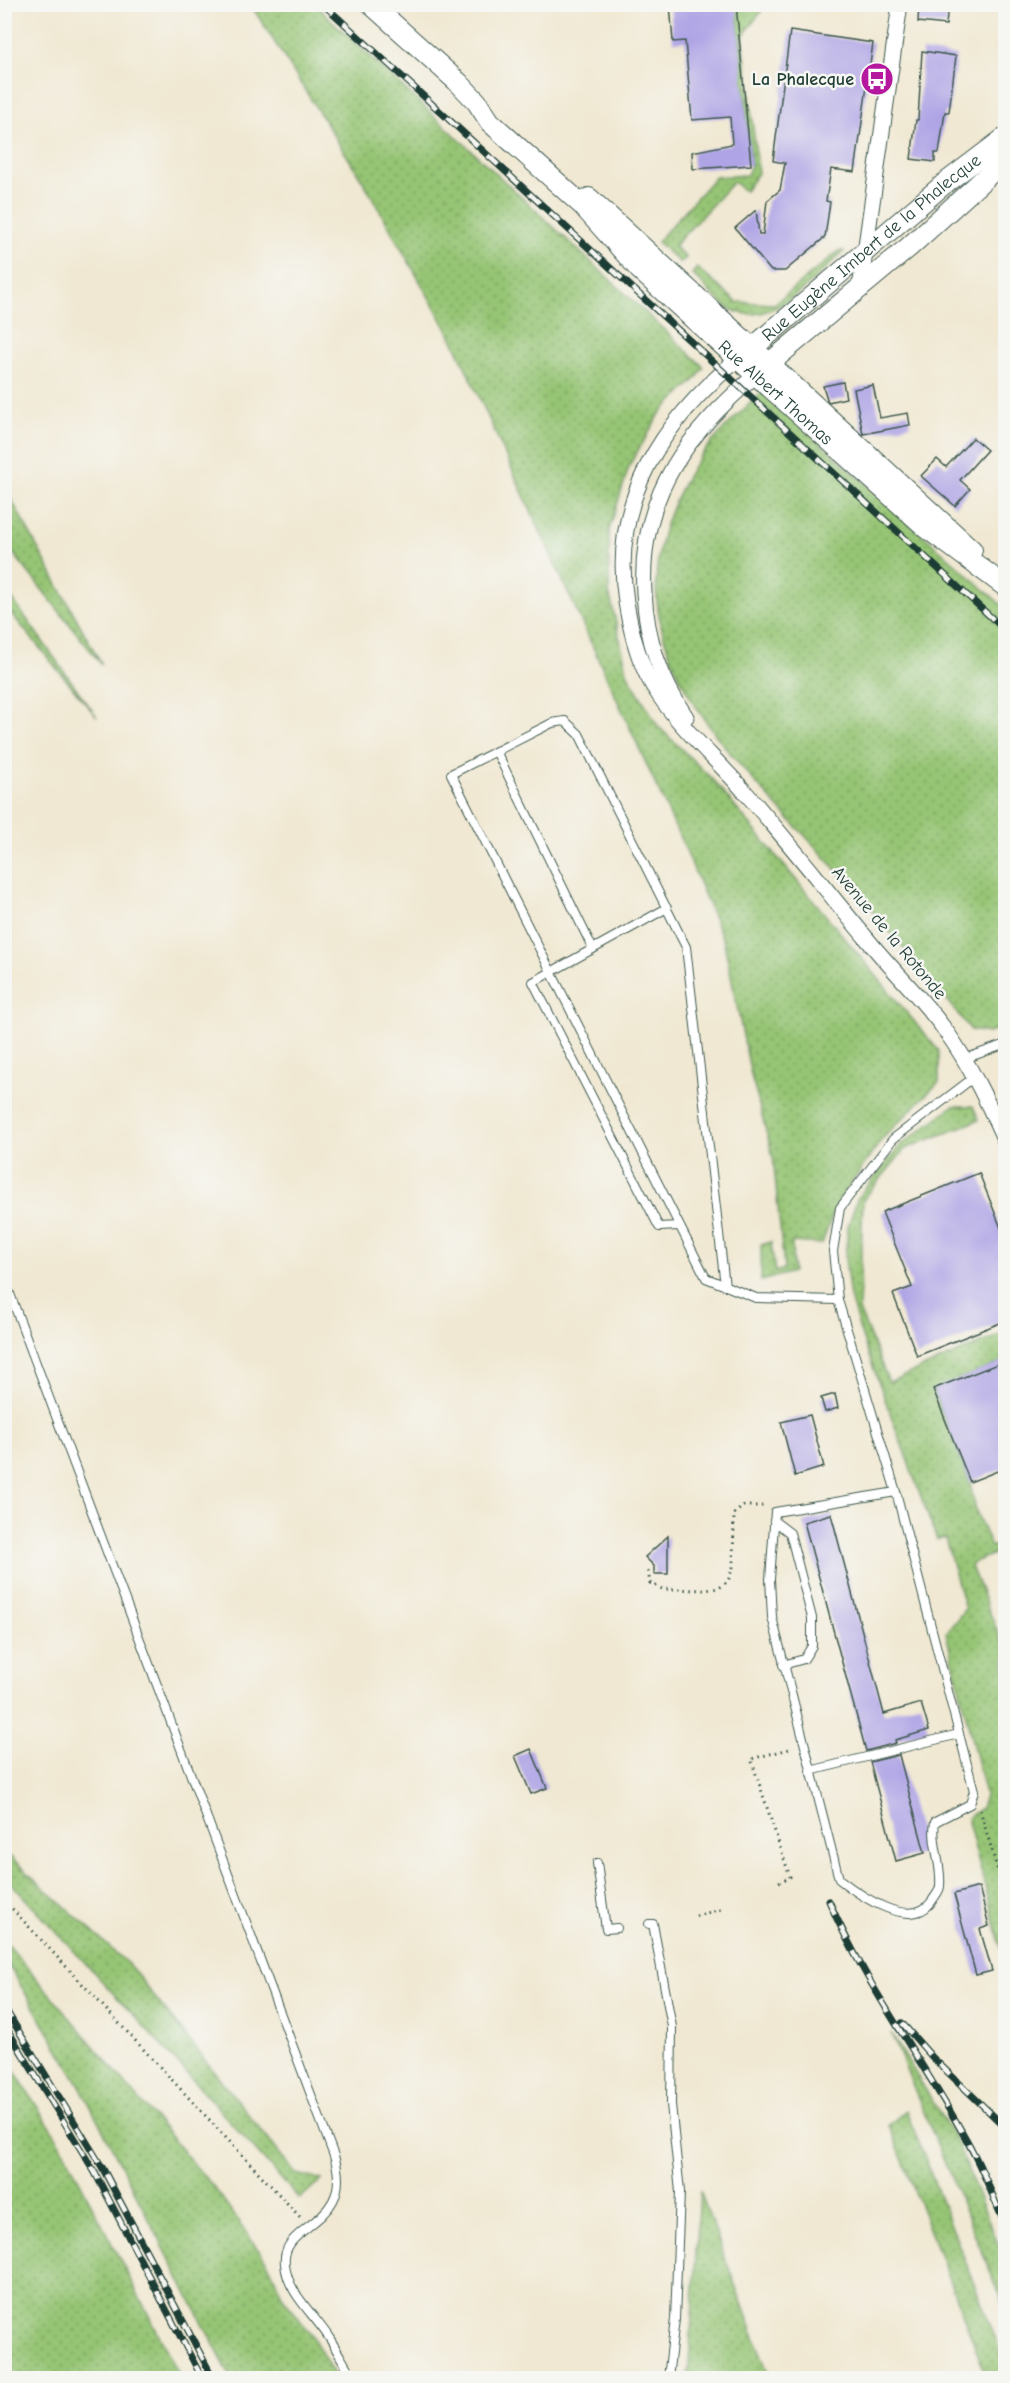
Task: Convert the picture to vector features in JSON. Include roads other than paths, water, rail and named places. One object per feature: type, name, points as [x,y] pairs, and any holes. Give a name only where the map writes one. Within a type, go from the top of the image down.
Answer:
[{"type":"street","name":"Rue Albert Thomas","points":[[371,4],[459,82],[477,102],[490,122],[560,183],[645,275],[745,353],[1005,585]]},
{"type":"street","points":[[860,288],[900,4]]},
{"type":"street","name":"Rue Eugène Imbert de la Phalecque","points":[[745,353],[966,166],[1005,137]]},
{"type":"street","name":"Rue Eugène Imbert de la Phalecque","points":[[763,369],[860,288],[1005,159]]},
{"type":"street","name":"Avenue de la Rotonde","points":[[745,353],[683,411],[652,456],[634,497],[627,522],[623,566],[633,635],[648,676],[665,704],[720,763],[946,1030],[991,1108],[1005,1143]]},
{"type":"street","name":"Avenue de la Rotonde","points":[[720,763],[680,707],[658,665],[644,603],[645,552],[656,505],[674,466],[696,434],[725,402],[763,369]]},
{"type":"lane","points":[[725,1286],[686,947],[579,734],[565,721],[552,723],[450,774],[706,1278],[725,1286],[756,1298],[838,1300]]},
{"type":"lane","points":[[496,751],[593,949]]},
{"type":"lane","points":[[667,908],[533,982],[659,1227],[679,1226]]},
{"type":"lane","points":[[962,1059],[1004,1046]]},
{"type":"lane","points":[[774,1516],[770,1579],[772,1617],[839,1879],[860,1896],[890,1909],[909,1913],[928,1906],[940,1888],[939,1865],[933,1834],[935,1822],[970,1804],[974,1791],[896,1492],[838,1300],[833,1251],[840,1208],[893,1139],[973,1078]]},
{"type":"lane","points":[[4,1278],[338,2168],[335,2198],[329,2210],[297,2235],[286,2250],[285,2265],[287,2277],[329,2337],[353,2379]]},
{"type":"lane","points":[[774,1516],[896,1492]]},
{"type":"lane","points":[[774,1516],[790,1533],[812,1618],[812,1646],[804,1659],[783,1665]]},
{"type":"lane","points":[[810,1771],[958,1734]]},
{"type":"lane","points":[[597,1863],[606,1929],[617,1928]]},
{"type":"lane","points":[[649,1924],[653,1924],[672,2026],[671,2114],[680,2192],[675,2319],[668,2379]]},
{"type":"railway","points":[[323,4],[1006,631]]},
{"type":"railway","points":[[829,1901],[859,1962],[972,2150],[1006,2227]]},
{"type":"railway","points":[[4,2007],[102,2167],[213,2378]]},
{"type":"railway","points":[[902,2023],[933,2058],[1006,2128]]},
{"type":"railway","points":[[4,2024],[94,2171],[202,2378]]},
{"type":"place","name":"La Phalecque","points":[[877,79]]}]
